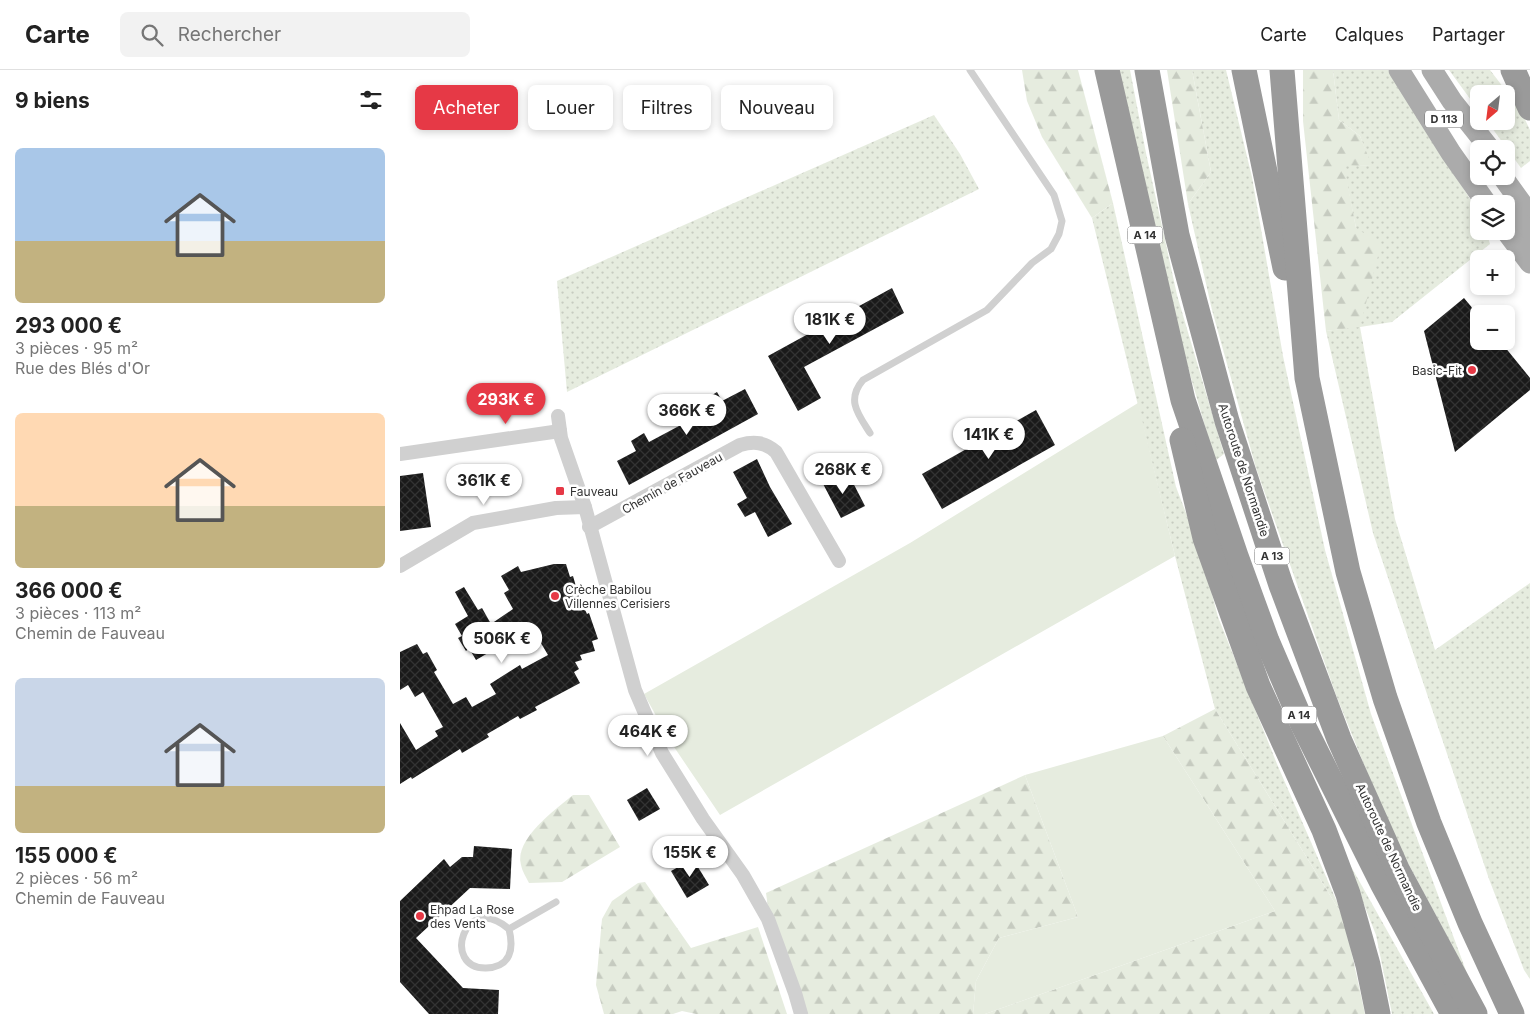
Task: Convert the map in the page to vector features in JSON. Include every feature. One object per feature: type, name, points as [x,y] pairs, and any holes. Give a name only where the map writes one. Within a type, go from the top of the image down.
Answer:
[{"type":"highway","name":"A 14","points":[[1107,70],[1183,400],[1239,565],[1267,641],[1303,725],[1378,875],[1453,1014]]},
{"type":"highway","name":"Autoroute de Normandie","points":[[1147,70],[1180,244],[1227,421],[1281,585],[1339,739],[1394,862],[1475,1014]]},
{"type":"highway","points":[[1244,70],[1348,572],[1385,698],[1433,832],[1470,923],[1512,1014]]},
{"type":"highway","points":[[1282,70],[1307,378]]},
{"type":"highway","points":[[1513,70],[1530,108]]},
{"type":"highway","points":[[1183,400],[1182,441],[1205,538],[1258,686],[1324,830],[1348,894],[1368,965],[1378,1014]]},
{"type":"main road","points":[[1399,70],[1451,153],[1481,195]]},
{"type":"main road","name":"D 113","points":[[1410,70],[1470,154]]},
{"type":"main road","name":"D 113","points":[[1432,70],[1478,140]]},
{"type":"main road","points":[[1452,101],[1483,140]]},
{"type":"main road","points":[[1515,180],[1530,199]]},
{"type":"main road","points":[[1509,185],[1530,214]]},
{"type":"main road","points":[[1515,216],[1530,236]]},
{"type":"main road","points":[[1513,240],[1530,263]]},
{"type":"street","points":[[558,416],[560,431],[585,507],[635,690],[650,727],[662,753],[703,819],[743,875],[768,919],[796,992],[801,1014]]},
{"type":"street","points":[[400,454],[560,431]]},
{"type":"street","name":"Chemin de Fauveau","points":[[590,527],[740,445],[750,442],[762,443],[776,452],[839,561]]},
{"type":"street","points":[[400,566],[473,524],[556,508],[585,507]]},
{"type":"lane","points":[[870,433],[857,413],[854,397],[856,389],[863,380],[987,310],[1032,263],[1051,249],[1059,234],[1062,222],[1054,195],[970,70]]},
{"type":"lane","points":[[510,929],[556,902]]},
{"type":"lane","points":[[484,918],[502,922],[510,929],[513,945],[506,960],[494,968],[480,968],[468,962],[461,947],[463,934],[470,923],[484,918]]},
{"type":"green space","points":[[1022,70],[1078,70],[1113,203],[1092,218],[1042,137],[1027,101]]},
{"type":"green space","points":[[1117,70],[1130,70],[1177,295],[1224,454],[1215,461],[1166,291]]},
{"type":"green space","points":[[1167,70],[1192,70],[1211,172],[1188,204]]},
{"type":"green space","points":[[1192,70],[1226,70],[1252,177],[1283,356],[1325,550],[1371,714],[1468,976],[1390,829],[1336,695],[1256,468],[1212,310],[1188,204],[1211,172]]},
{"type":"green space","points":[[1303,70],[1333,70],[1339,120],[1360,136],[1372,166],[1344,165],[1356,228],[1381,244],[1360,327],[1326,331],[1303,121]]},
{"type":"green space","points":[[1333,70],[1388,70],[1470,199],[1470,240],[1489,240],[1490,244],[1482,250],[1470,250],[1470,260],[1392,322],[1360,327],[1395,519],[1435,650],[1530,583],[1530,979],[1524,970],[1489,879],[1373,533],[1326,331],[1360,326],[1356,228],[1343,164],[1371,166],[1360,136],[1339,120]]},
{"type":"green space","points":[[1449,70],[1490,70],[1502,85],[1470,85],[1470,99]]},
{"type":"green space","points":[[1515,102],[1530,130],[1530,161],[1521,168],[1515,160],[1515,140],[1501,140],[1494,130],[1515,130]]},
{"type":"green space","points":[[934,115],[960,154],[979,189],[567,392],[557,281]]},
{"type":"green space","points":[[1113,203],[1176,487],[1200,549],[1218,617],[1277,764],[1344,918],[1215,709],[1175,556],[1092,218]]},
{"type":"green space","points":[[1138,403],[1175,556],[720,815],[670,741],[644,694],[910,543]]},
{"type":"green space","points":[[1215,709],[1344,918],[1365,1014],[985,1014],[1275,911],[1163,736]]},
{"type":"green space","points":[[1163,736],[1275,911],[985,1014],[973,1014],[976,981],[999,938],[1078,917],[1025,775]]},
{"type":"green space","points":[[1025,775],[1078,917],[999,938],[976,981],[973,1014],[805,1014],[771,928],[766,893]]},
{"type":"green space","points":[[573,795],[589,795],[620,847],[562,882],[529,883],[521,865],[524,845],[530,835],[547,816]]},
{"type":"green space","points":[[1344,854],[1434,1014],[1392,1014],[1376,935]]},
{"type":"green space","points":[[645,882],[691,948],[758,927],[787,1014],[696,1014],[682,1011],[673,1014],[604,1014],[596,985],[602,919],[612,901],[638,883]]},
{"type":"building","points":[[892,288],[904,313],[804,367],[821,398],[798,411],[768,356]]},
{"type":"building","points":[[1464,298],[1470,305],[1470,350],[1507,350],[1530,378],[1530,390],[1455,452],[1424,331]]},
{"type":"building","points":[[745,389],[758,414],[629,485],[617,461],[636,451],[631,441],[644,433],[649,442],[709,410],[704,400],[717,392],[722,401]]},
{"type":"building","points":[[1036,410],[1055,445],[942,509],[922,474]]},
{"type":"building","points":[[757,459],[770,487],[792,524],[768,537],[755,512],[745,517],[737,504],[747,498],[733,472]]},
{"type":"building","points":[[423,473],[431,527],[400,531],[400,476]]},
{"type":"building","points":[[835,473],[839,481],[849,475],[865,506],[841,518],[821,480]]},
{"type":"building","points":[[554,564],[566,564],[570,577],[573,576],[579,597],[587,614],[589,613],[598,639],[592,641],[595,651],[580,655],[582,660],[575,662],[579,669],[574,672],[580,683],[535,707],[537,710],[520,719],[518,716],[487,734],[489,737],[462,753],[460,749],[412,779],[411,777],[400,784],[400,723],[416,750],[438,736],[435,731],[443,727],[423,692],[415,697],[408,685],[400,690],[400,652],[417,644],[423,654],[427,652],[437,670],[434,672],[453,704],[466,697],[472,707],[496,694],[490,684],[520,665],[522,669],[548,655],[535,633],[529,636],[522,625],[496,640],[500,646],[476,660],[469,648],[466,651],[458,638],[462,636],[455,624],[468,616],[455,592],[464,587],[478,610],[482,608],[491,624],[513,609],[504,593],[509,590],[501,576],[518,566],[521,572]]},
{"type":"building","points":[[647,788],[660,809],[639,821],[627,800]]},
{"type":"building","name":"Ehpad La Rose des Vents","points":[[474,846],[512,849],[510,889],[470,888],[416,938],[463,988],[499,990],[498,1014],[429,1014],[400,982],[400,901],[444,859],[450,867],[462,857],[473,857]]},
{"type":"building","points":[[693,859],[709,885],[687,898],[671,871]]},
{"type":"place","name":"Basic-Fit","points":[[1472,370]]},
{"type":"place","name":"Fauveau","points":[[560,491]]},
{"type":"place","name":"Crèche Babilou Villennes Cerisiers","points":[[555,596]]},
{"type":"place","name":"Ehpad La Rose des Vents","points":[[420,916]]}]
